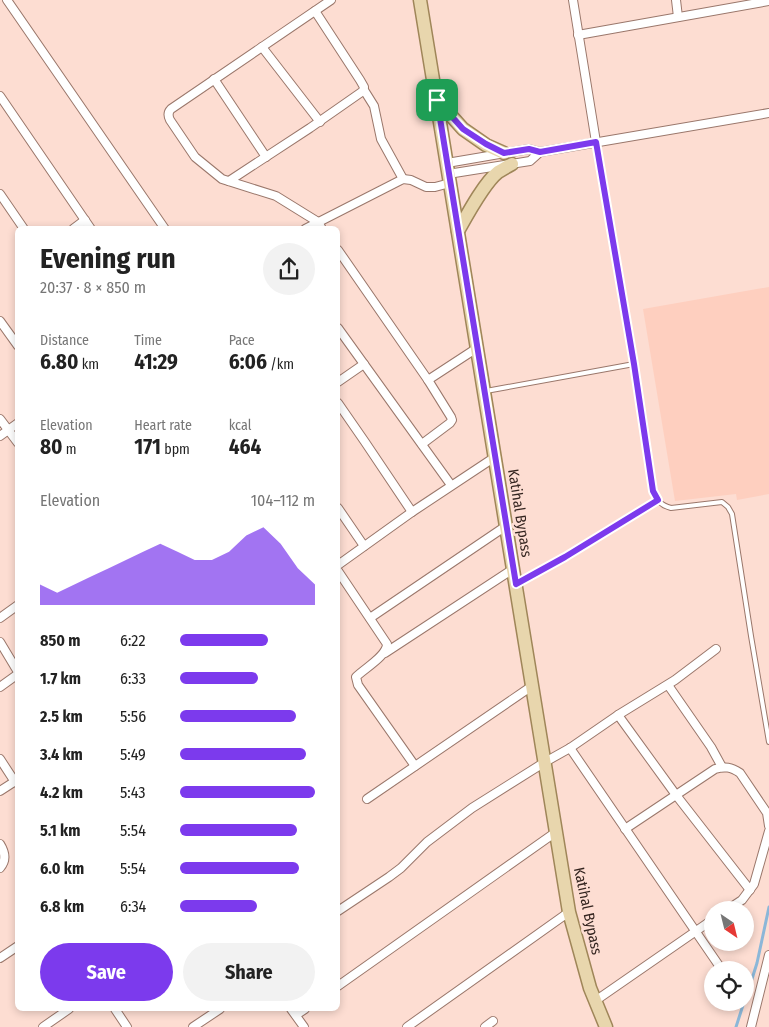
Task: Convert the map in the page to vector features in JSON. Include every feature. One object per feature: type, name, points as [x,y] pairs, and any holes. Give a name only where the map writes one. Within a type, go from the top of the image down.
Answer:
[{"type":"main road","name":"Katihal Bypass","points":[[420,0],[569,912],[590,988],[606,1027]]},
{"type":"main road","points":[[437,100],[463,129],[504,153]]},
{"type":"main road","points":[[458,231],[473,205],[497,173],[512,164]]},
{"type":"street","points":[[7,0],[163,226]]},
{"type":"street","points":[[330,0],[171,109],[168,118],[195,157],[222,178],[276,196],[320,225],[403,179],[411,180],[426,187],[435,187],[448,173],[504,153],[529,149],[540,152],[769,113]]},
{"type":"street","points":[[573,0],[596,142]]},
{"type":"street","points":[[676,0],[678,17]]},
{"type":"street","points":[[578,35],[769,1]]},
{"type":"street","points":[[315,11],[360,80],[374,106],[380,139],[403,179]]},
{"type":"street","points":[[262,47],[320,122]]},
{"type":"street","points":[[214,80],[266,157]]},
{"type":"street","points":[[229,181],[320,122],[364,92],[364,90]]},
{"type":"street","points":[[0,96],[89,226]]},
{"type":"street","points":[[448,173],[530,161],[540,152]]},
{"type":"street","points":[[0,194],[22,226]]},
{"type":"street","points":[[76,226],[85,220]]},
{"type":"street","points":[[340,253],[428,380],[451,417],[450,423],[422,444]]},
{"type":"street","points":[[0,321],[15,342]]},
{"type":"street","points":[[340,331],[451,485]]},
{"type":"street","points":[[428,380],[477,348]]},
{"type":"street","points":[[340,381],[364,364]]},
{"type":"street","points":[[340,406],[412,512]]},
{"type":"street","points":[[0,419],[15,439]]},
{"type":"street","points":[[0,436],[15,425]]},
{"type":"street","points":[[340,564],[494,457]]},
{"type":"street","points":[[340,511],[364,546]]},
{"type":"street","points":[[370,618],[506,526]]},
{"type":"street","points":[[415,766],[358,686],[356,676],[383,654],[513,569]]},
{"type":"street","points":[[340,574],[387,644],[383,654]]},
{"type":"street","points":[[0,618],[15,608]]},
{"type":"street","points":[[0,642],[15,668]]},
{"type":"street","points":[[340,910],[389,877],[427,842],[472,808],[668,685],[716,649]]},
{"type":"street","points":[[0,687],[15,675]]},
{"type":"street","points":[[668,685],[712,747],[722,767]]},
{"type":"street","points":[[367,799],[532,686]]},
{"type":"street","points":[[618,715],[676,795],[750,890]]},
{"type":"street","points":[[570,748],[716,961]]},
{"type":"street","points":[[0,759],[15,780]]},
{"type":"street","points":[[625,829],[715,769],[722,767],[734,769],[740,773],[767,813],[769,826]]},
{"type":"street","points":[[0,791],[15,782]]},
{"type":"street","points":[[740,901],[754,884],[769,831]]},
{"type":"street","points":[[340,985],[556,832]]},
{"type":"street","points":[[0,844],[4,850],[5,858],[4,864],[0,868]]},
{"type":"street","points":[[407,1027],[569,912]]},
{"type":"street","points":[[595,1001],[704,926]]},
{"type":"street","points":[[0,958],[15,948]]},
{"type":"street","points":[[751,1027],[769,955]]},
{"type":"street","points":[[43,1027],[66,1011]]},
{"type":"street","points":[[116,1011],[127,1027]]},
{"type":"street","points":[[193,1027],[217,1011]]},
{"type":"street","points":[[294,1012],[304,1027]]},
{"type":"street","points":[[485,1027],[493,1021]]},
{"type":"lane","points":[[596,142],[634,364],[653,491],[664,506],[671,508],[722,502],[732,514],[769,742]]},
{"type":"lane","points":[[484,392],[634,364]]},
{"type":"lane","points":[[516,584],[565,557],[658,500]]},
{"type":"shaded area","points":[[769,287],[769,494],[737,500],[736,494],[675,501],[643,309]]},
{"type":"waterway","points":[[754,972],[769,907]]},
{"type":"waterway","points":[[736,1027],[741,1011]]},
{"type":"route","points":[[437,100],[463,129],[504,153],[529,149],[540,152],[596,142],[634,364],[653,491],[658,500],[565,557],[516,584],[448,174],[437,100]]}]
